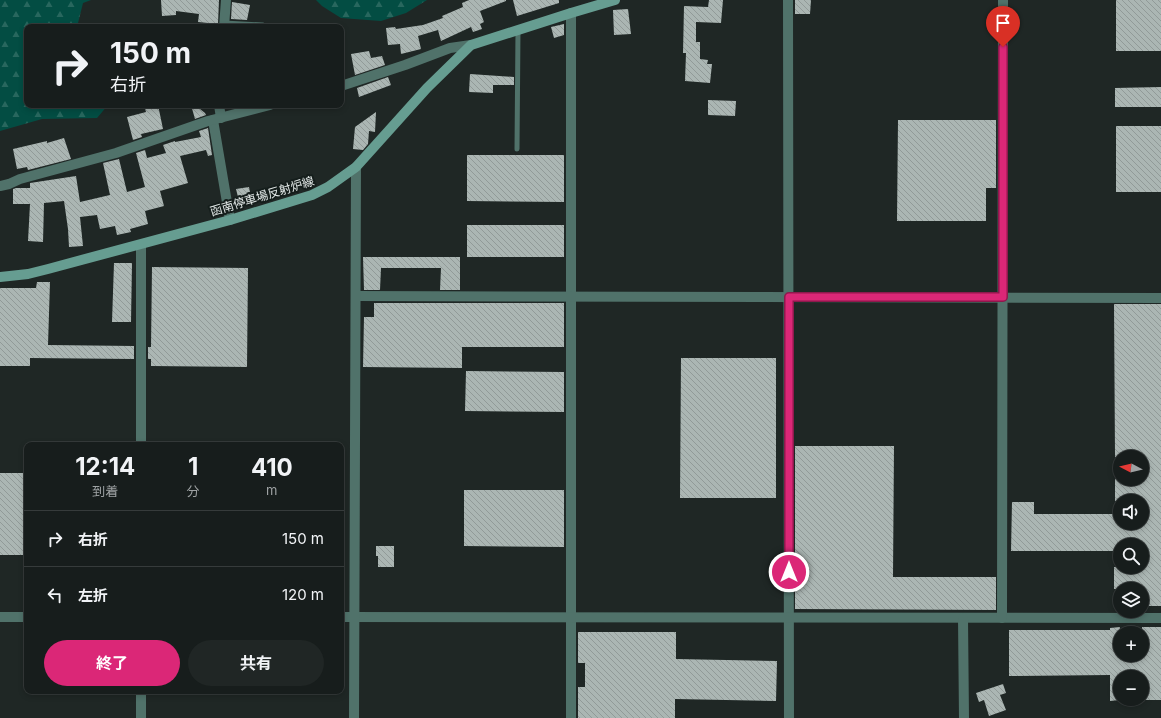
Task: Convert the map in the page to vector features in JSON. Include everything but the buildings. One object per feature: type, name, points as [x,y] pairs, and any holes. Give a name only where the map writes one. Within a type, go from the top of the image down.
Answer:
[{"type":"main road","name":"函南停車場反射炉線","points":[[0,277],[28,274],[141,245],[230,220],[312,195],[328,188],[356,167],[427,88],[471,44],[615,0]]},
{"type":"street","points":[[224,24],[226,0]]},
{"type":"street","points":[[788,0],[789,718]]},
{"type":"street","points":[[1002,618],[1003,0]]},
{"type":"street","points":[[571,13],[571,718]]},
{"type":"street","points":[[344,85],[405,65],[450,48],[471,44]]},
{"type":"street","points":[[218,108],[217,119],[230,220]]},
{"type":"street","points":[[0,186],[27,177],[116,154],[217,119],[259,108]]},
{"type":"street","points":[[354,718],[356,167]]},
{"type":"street","points":[[141,245],[141,442]]},
{"type":"street","points":[[356,296],[1161,298]]},
{"type":"street","points":[[0,617],[24,617]]},
{"type":"street","points":[[344,617],[1161,618]]},
{"type":"street","points":[[963,618],[964,718]]},
{"type":"street","points":[[141,694],[141,718]]},
{"type":"lane","points":[[517,149],[518,30]]},
{"type":"green space","points":[[0,0],[91,0],[83,3],[78,24],[24,24],[24,108],[105,108],[97,118],[42,119],[0,131]]},
{"type":"green space","points":[[316,0],[427,0],[406,13],[381,21],[341,18],[322,6]]},
{"type":"route","points":[[789,572],[789,297],[1003,297],[1003,47]]}]
